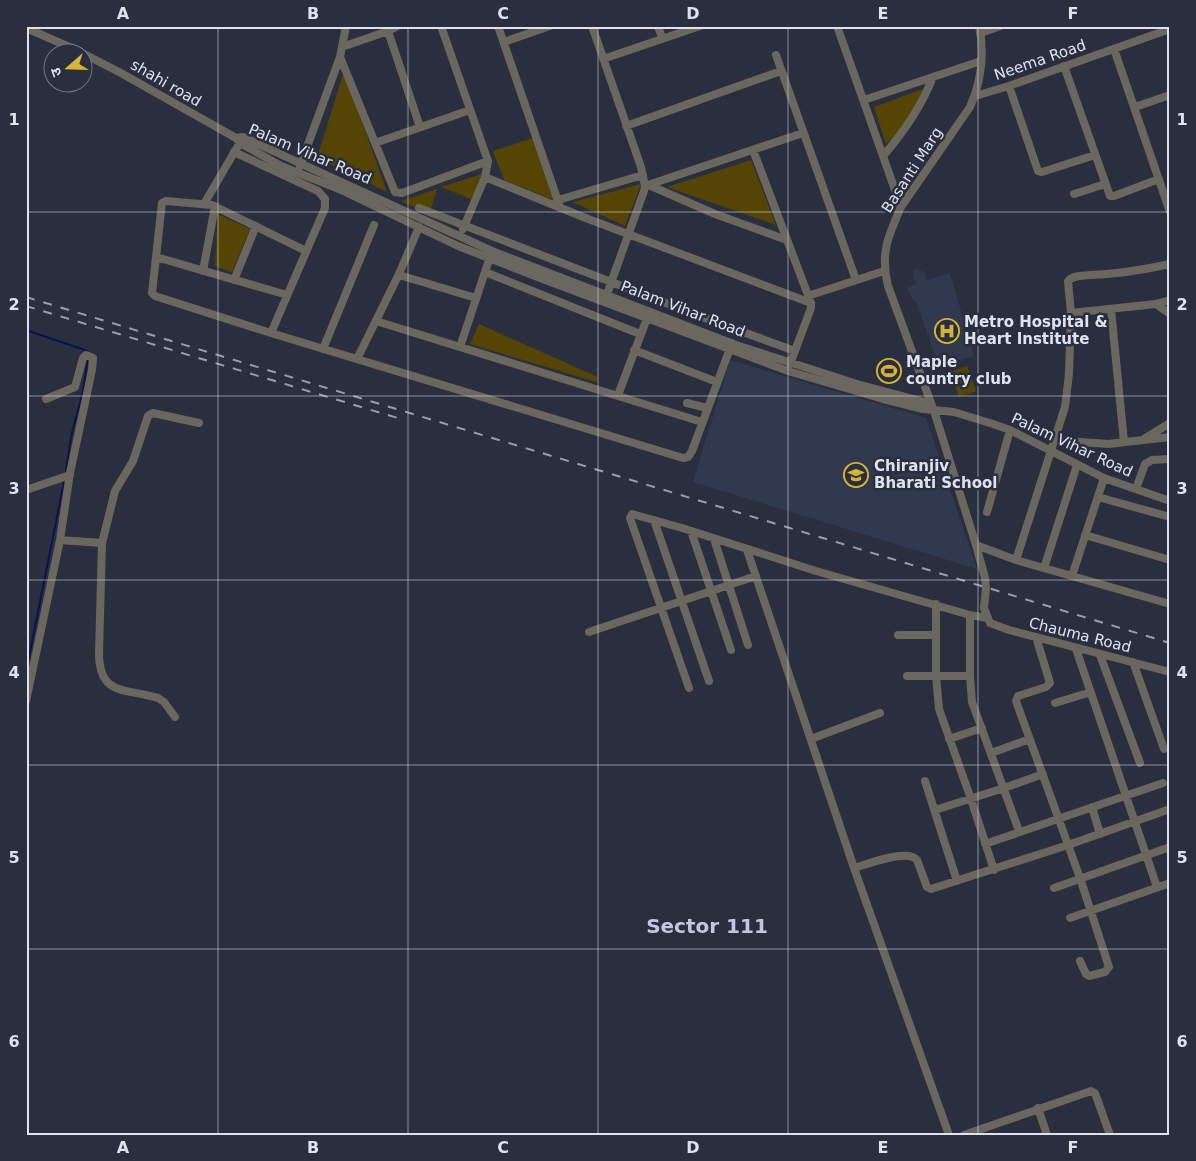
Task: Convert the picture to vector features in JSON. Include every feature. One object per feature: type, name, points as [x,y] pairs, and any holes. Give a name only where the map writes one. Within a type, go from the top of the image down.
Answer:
[{"type":"street","points":[[297,173],[340,57],[346,26]]},
{"type":"street","points":[[342,47],[398,26]]},
{"type":"street","points":[[440,26],[488,161],[485,177],[458,241]]},
{"type":"street","points":[[498,26],[559,204]]},
{"type":"street","points":[[504,42],[550,26]]},
{"type":"street","points":[[592,26],[648,186],[715,214],[787,240]]},
{"type":"street","points":[[658,26],[662,38]]},
{"type":"street","points":[[603,59],[700,26]]},
{"type":"street","points":[[837,26],[901,207]]},
{"type":"street","points":[[980,30],[1000,26]]},
{"type":"street","name":"shahi road","points":[[26,28],[57,42]]},
{"type":"street","name":"Neema Road","points":[[975,96],[1009,86],[1170,29]]},
{"type":"street","name":"Basanti Marg","points":[[980,30],[981,61],[975,96],[970,107],[901,207],[886,244],[884,271],[933,408],[976,545],[985,578],[984,608],[987,618]]},
{"type":"street","points":[[388,31],[420,127]]},
{"type":"street","points":[[1114,49],[1170,212]]},
{"type":"street","points":[[776,55],[856,280]]},
{"type":"street","points":[[340,57],[393,189],[399,193],[488,161]]},
{"type":"street","name":"shahi road","points":[[92,58],[240,139]]},
{"type":"street","points":[[864,100],[981,61]]},
{"type":"street","points":[[1064,66],[1109,194],[1114,196],[1160,182],[1170,182]]},
{"type":"street","points":[[626,126],[781,71]]},
{"type":"street","points":[[883,156],[915,115],[926,96],[933,77]]},
{"type":"street","points":[[1009,86],[1038,171],[1042,172],[1095,155]]},
{"type":"street","points":[[1135,107],[1170,95]]},
{"type":"street","points":[[375,143],[470,110]]},
{"type":"street","points":[[648,186],[803,133]]},
{"type":"street","points":[[204,204],[240,139]]},
{"type":"street","name":"Palam Vihar Road","points":[[240,139],[301,164],[458,241]]},
{"type":"street","name":"Palam Vihar Road","points":[[240,139],[297,173],[339,189],[419,227],[731,346],[788,371],[915,407],[954,412],[1010,430],[1104,478],[1170,501]]},
{"type":"street","points":[[753,150],[810,300],[811,308],[790,364]]},
{"type":"street","points":[[234,152],[323,194],[326,204],[271,333]]},
{"type":"street","points":[[559,204],[643,175]]},
{"type":"street","points":[[485,177],[559,204],[630,235],[810,300],[856,280],[884,271]]},
{"type":"street","points":[[1074,194],[1105,184]]},
{"type":"street","points":[[607,294],[648,186]]},
{"type":"street","points":[[306,251],[215,206],[169,200],[164,202],[151,290],[153,295],[271,333],[683,458],[691,454],[731,346]]},
{"type":"street","points":[[203,271],[215,206]]},
{"type":"street","points":[[419,208],[795,351]]},
{"type":"street","points":[[324,349],[374,225]]},
{"type":"street","points":[[234,280],[256,226]]},
{"type":"street","points":[[357,359],[399,275],[419,227]]},
{"type":"street","points":[[460,347],[491,254]]},
{"type":"street","name":"Palam Vihar Road","points":[[491,254],[607,294],[648,314]]},
{"type":"street","points":[[156,257],[287,296]]},
{"type":"street","points":[[1016,560],[1065,407],[1068,391],[1071,312],[1067,284],[1070,278],[1125,273],[1170,264]]},
{"type":"street","points":[[485,272],[640,334]]},
{"type":"street","points":[[399,275],[476,298]]},
{"type":"street","points":[[1071,312],[1156,304],[1170,300]]},
{"type":"street","points":[[1156,304],[1170,314]]},
{"type":"street","points":[[1111,309],[1124,442]]},
{"type":"street","points":[[618,396],[648,314]]},
{"type":"street","points":[[376,321],[702,422]]},
{"type":"street","name":"Palam Vihar Road","points":[[731,346],[925,402],[933,408]]},
{"type":"street","points":[[634,350],[717,382]]},
{"type":"street","points":[[26,701],[60,540],[70,475],[94,361],[88,356],[82,359],[75,387],[46,399]]},
{"type":"street","points":[[688,403],[707,408]]},
{"type":"street","points":[[175,717],[164,702],[158,698],[118,689],[109,684],[102,676],[99,662],[99,637],[102,543],[115,491],[133,462],[148,416],[153,413],[199,423]]},
{"type":"street","points":[[1144,439],[1170,422]]},
{"type":"street","points":[[987,512],[1010,430]]},
{"type":"street","points":[[1054,440],[1098,444],[1170,437]]},
{"type":"street","points":[[1136,490],[1148,461],[1170,459]]},
{"type":"street","points":[[1044,568],[1077,465]]},
{"type":"street","points":[[26,490],[70,475]]},
{"type":"street","points":[[1072,576],[1104,478]]},
{"type":"street","points":[[1098,497],[1170,517]]},
{"type":"street","name":"Chauma Road","points":[[660,607],[630,516],[633,514],[816,571],[987,618],[990,623],[1000,627],[1076,649],[1170,672]]},
{"type":"street","points":[[654,520],[709,681]]},
{"type":"street","points":[[691,531],[731,650]]},
{"type":"street","points":[[1085,535],[1170,560]]},
{"type":"street","points":[[714,539],[748,645]]},
{"type":"street","points":[[60,540],[98,541],[102,543]]},
{"type":"street","points":[[976,545],[1016,560],[1170,604]]},
{"type":"street","points":[[747,550],[854,868],[949,1135]]},
{"type":"street","points":[[589,632],[756,576]]},
{"type":"street","points":[[936,604],[938,709],[971,799],[994,870]]},
{"type":"street","points":[[660,607],[689,688]]},
{"type":"street","points":[[970,614],[972,702],[1019,832]]},
{"type":"street","points":[[898,635],[936,635]]},
{"type":"street","points":[[1036,637],[1050,681],[1046,686],[1017,698],[1109,967],[1104,972],[1089,976],[1086,974],[1080,960]]},
{"type":"street","points":[[1076,649],[1090,696],[1127,795],[1158,887]]},
{"type":"street","points":[[1100,654],[1140,763]]},
{"type":"street","points":[[1133,662],[1164,750]]},
{"type":"street","points":[[907,676],[970,676]]},
{"type":"street","points":[[1085,685],[1090,696]]},
{"type":"street","points":[[1055,704],[1090,696]]},
{"type":"street","points":[[811,739],[880,713]]},
{"type":"street","points":[[949,739],[982,728]]},
{"type":"street","points":[[991,753],[1030,739]]},
{"type":"street","points":[[934,810],[1043,774]]},
{"type":"street","points":[[925,781],[958,881]]},
{"type":"street","points":[[985,844],[1163,783]]},
{"type":"street","points":[[1092,807],[1100,834]]},
{"type":"street","points":[[854,868],[897,856],[914,856],[928,889],[994,870],[1170,809]]},
{"type":"street","points":[[1054,888],[1170,847]]},
{"type":"street","points":[[1070,918],[1170,883]]},
{"type":"street","points":[[964,1135],[1038,1108],[1093,1091],[1110,1135]]},
{"type":"street","points":[[1038,1108],[1047,1135]]},
{"type":"shaded area","points":[[344,71],[387,192],[317,158]]},
{"type":"shaded area","points":[[923,89],[908,119],[886,144],[874,107]]},
{"type":"shaded area","points":[[533,138],[554,200],[504,180],[493,151]]},
{"type":"shaded area","points":[[751,160],[776,225],[667,187]]},
{"type":"shaded area","points":[[482,174],[473,200],[441,187]]},
{"type":"shaded area","points":[[641,184],[625,226],[573,202]]},
{"type":"shaded area","points":[[437,189],[429,214],[401,201]]},
{"type":"shaded area","points":[[218,214],[250,229],[232,272],[215,266]]},
{"type":"shaded area","name":"Metro Hospital & Heart Institute","points":[[919,269],[926,274],[926,281],[950,273],[974,356],[939,366],[918,307],[907,289],[916,283],[913,278],[914,270]]},
{"type":"shaded area","points":[[479,324],[598,377],[596,382],[470,344]]},
{"type":"shaded area","points":[[730,360],[926,418],[977,569],[693,482]]},
{"type":"shaded area","points":[[967,366],[976,391],[959,397],[950,372]]},
{"type":"waterway","points":[[26,330],[88,351],[88,353]]},
{"type":"waterway","points":[[66,471],[71,437],[83,391],[88,358]]},
{"type":"waterway","points":[[26,672],[64,482]]},
{"type":"railway","points":[[26,297],[1170,643]]},
{"type":"railway","points":[[26,306],[401,419]]},
{"type":"place","name":"Metro Hospital & Heart Institute","points":[[947,331]]},
{"type":"place","name":"Maple country club","points":[[889,371]]},
{"type":"place","name":"Chiranjiv Bharati School","points":[[856,475]]},
{"type":"district","name":"Sector 111","points":[[707,926]]}]
